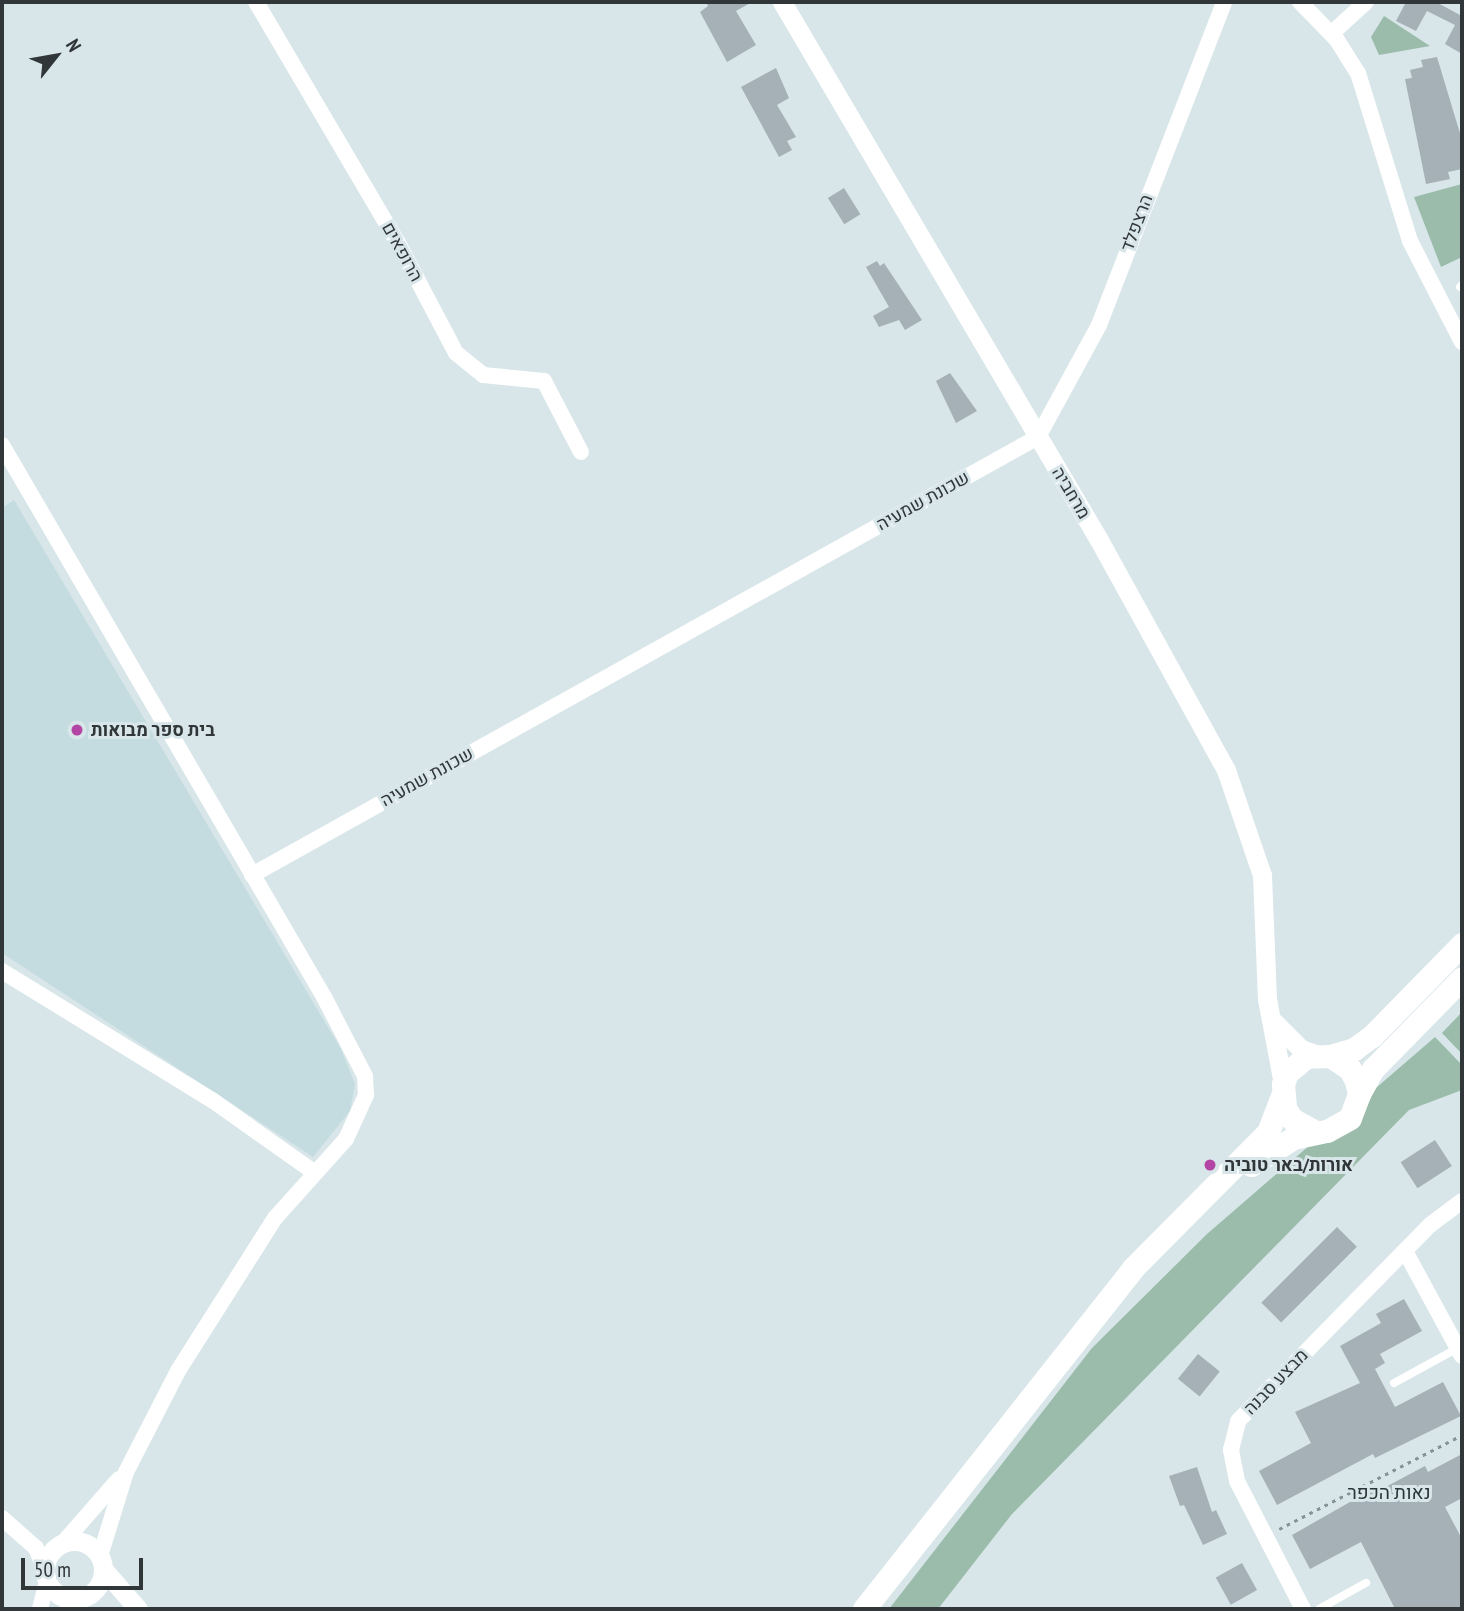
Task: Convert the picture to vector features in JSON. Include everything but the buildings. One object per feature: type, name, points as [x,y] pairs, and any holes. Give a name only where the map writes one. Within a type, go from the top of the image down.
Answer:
[{"type":"main road","points":[[864,1609],[1133,1268],[1268,1132],[1282,1090],[1295,1064],[1354,1049],[1372,1036],[1462,944]]},
{"type":"main road","points":[[1196,1207],[1274,1148],[1314,1131],[1339,1126],[1350,1118],[1373,1069],[1462,978]]},
{"type":"main road","points":[[1324,1055],[1350,1069],[1359,1094]]},
{"type":"main road","points":[[1282,1090],[1292,1119],[1314,1131]]},
{"type":"street","name":"הרופאים","points":[[256,2],[398,243],[456,353],[483,374],[544,381],[581,452]]},
{"type":"street","name":"מרחביה","points":[[782,2],[1038,438],[1226,770],[1262,875],[1269,1016],[1282,1090]]},
{"type":"street","name":"הרצפלד","points":[[1038,438],[1099,325],[1224,2]]},
{"type":"street","points":[[1300,2],[1332,33],[1358,73],[1396,203],[1424,274],[1459,331]]},
{"type":"street","points":[[1332,33],[1366,2]]},
{"type":"street","name":"שכונת שמעיה","points":[[252,875],[1038,438]]},
{"type":"street","points":[[2,444],[252,875],[365,1076],[366,1095],[360,1117],[275,1217],[232,1281],[179,1369],[125,1472],[97,1589],[77,1602]]},
{"type":"street","points":[[2,481],[17,471]]},
{"type":"street","points":[[2,971],[212,1100],[315,1173]]},
{"type":"street","points":[[1269,1016],[1292,1042],[1324,1055]]},
{"type":"street","name":"מבצע סבנה","points":[[1303,1609],[1232,1466],[1238,1421],[1405,1251],[1462,1200]]},
{"type":"street","points":[[1405,1251],[1460,1352]]},
{"type":"street","points":[[40,1609],[48,1558],[125,1472]]},
{"type":"street","points":[[2,1518],[36,1548],[46,1575],[60,1595],[77,1602],[131,1609]]},
{"type":"street","points":[[62,1544],[85,1543],[102,1563],[108,1581],[138,1609]]},
{"type":"lane","points":[[1394,1383],[1460,1352]]},
{"type":"lane","points":[[1319,1609],[1366,1583]]},
{"type":"path","points":[[1265,1536],[1462,1435]]},
{"type":"shaded area","name":"בית ספר מבואות","points":[[14,500],[341,1049],[355,1084],[350,1111],[313,1157],[2,953],[2,508]]},
{"type":"green space","points":[[1384,16],[1430,46],[1379,55],[1371,37]]},
{"type":"green space","points":[[1462,184],[1462,257],[1441,267],[1414,197]]},
{"type":"green space","points":[[1462,1012],[1462,1054],[1442,1033]]},
{"type":"green space","points":[[1435,1037],[1462,1065],[1462,1090],[1409,1110],[1012,1514],[938,1609],[889,1609],[1092,1348],[1207,1234]]},
{"type":"place","name":"בית ספר מבואות","points":[[77,730]]},
{"type":"place","name":"אורות/באר טוביה","points":[[1210,1165]]},
{"type":"district","name":"נאות הכפר","points":[[1389,1493]]}]
